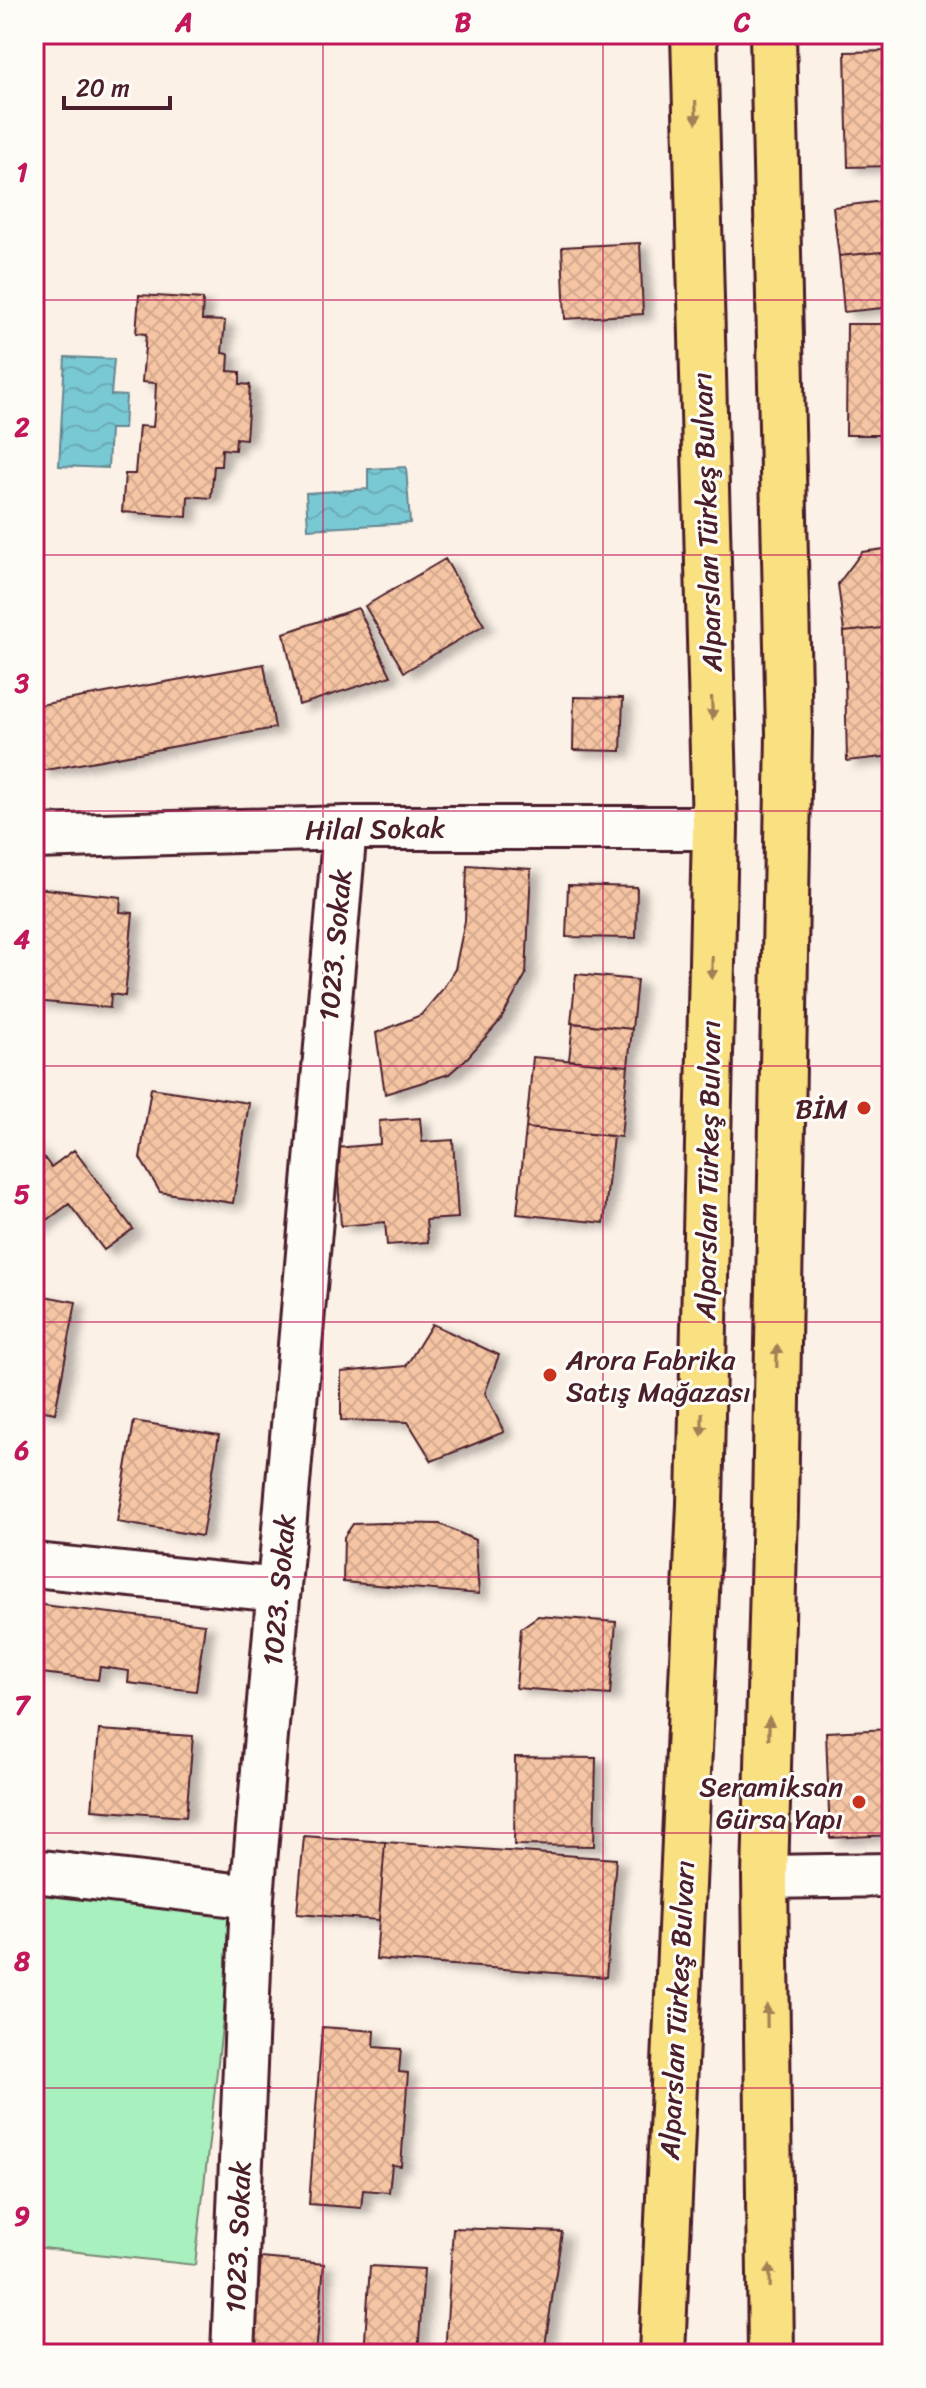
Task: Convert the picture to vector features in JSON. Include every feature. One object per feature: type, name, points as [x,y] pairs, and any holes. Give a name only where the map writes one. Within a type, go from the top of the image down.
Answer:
[{"type":"highway","name":"Alparslan Türkeş Bulvarı","points":[[662,2354],[700,1504],[715,828],[694,34]]},
{"type":"highway","points":[[771,2354],[765,1877],[789,733],[773,34]]},
{"type":"street","name":"Hilal Sokak","points":[[34,837],[345,828],[715,828]]},
{"type":"street","name":"1023. Sokak","points":[[233,2354],[252,1897],[345,828]]},
{"type":"street","points":[[34,1565],[279,1590]]},
{"type":"street","points":[[34,1871],[252,1897]]},
{"type":"street","points":[[765,1877],[892,1875]]},
{"type":"green space","points":[[34,1889],[235,1912],[195,2265],[34,2247]]},
{"type":"water","points":[[65,357],[114,359],[111,395],[126,396],[124,429],[110,429],[108,468],[59,466]]},
{"type":"water","points":[[406,467],[410,523],[308,529],[306,493],[368,489],[368,469]]},
{"type":"building","points":[[892,51],[892,166],[848,167],[845,52]]},
{"type":"building","points":[[892,200],[892,251],[839,256],[833,207]]},
{"type":"building","points":[[640,243],[643,314],[565,319],[562,247]]},
{"type":"building","points":[[892,251],[892,307],[844,312],[839,256]]},
{"type":"building","points":[[139,295],[203,299],[202,320],[225,321],[222,353],[229,354],[228,371],[240,372],[240,384],[250,385],[246,439],[236,438],[235,450],[222,449],[221,466],[214,466],[211,498],[188,496],[187,517],[122,512],[125,474],[135,474],[139,426],[153,427],[155,405],[156,383],[142,382],[146,334],[136,333]]},
{"type":"building","points":[[847,324],[892,324],[892,435],[846,435]]},
{"type":"building","points":[[892,548],[892,627],[844,632],[838,584],[862,552]]},
{"type":"building","points":[[445,559],[484,625],[404,672],[365,606]]},
{"type":"building","points":[[358,608],[391,676],[299,705],[284,633]]},
{"type":"building","points":[[892,627],[892,756],[847,761],[844,632]]},
{"type":"building","points":[[264,664],[275,728],[41,771],[34,732],[34,706]]},
{"type":"building","points":[[574,697],[623,698],[621,751],[573,750]]},
{"type":"building","points":[[467,865],[531,869],[526,974],[500,1021],[449,1074],[385,1094],[376,1033],[421,1015],[455,969],[465,921]]},
{"type":"building","points":[[568,885],[637,887],[636,938],[566,937]]},
{"type":"building","points":[[36,888],[121,897],[120,912],[133,913],[125,996],[111,994],[110,1008],[34,1001]]},
{"type":"building","points":[[576,974],[637,980],[632,1029],[571,1023]]},
{"type":"building","points":[[573,1023],[632,1029],[628,1066],[569,1060]]},
{"type":"building","points":[[533,1057],[628,1066],[621,1137],[526,1128]]},
{"type":"building","points":[[151,1088],[249,1103],[233,1203],[160,1192],[140,1158]]},
{"type":"building","points":[[420,1118],[422,1142],[453,1140],[458,1218],[426,1220],[428,1242],[387,1245],[385,1222],[341,1226],[336,1148],[380,1144],[379,1121]]},
{"type":"building","points":[[526,1128],[613,1136],[604,1223],[517,1214]]},
{"type":"building","points":[[34,1144],[51,1167],[74,1150],[133,1229],[104,1250],[69,1204],[34,1230]]},
{"type":"building","points":[[34,1294],[76,1302],[55,1413],[34,1409]]},
{"type":"building","points":[[432,1324],[499,1355],[485,1393],[504,1432],[432,1461],[408,1422],[341,1420],[341,1372],[406,1366]]},
{"type":"building","points":[[134,1421],[219,1435],[202,1536],[117,1522]]},
{"type":"building","points":[[353,1524],[440,1524],[475,1540],[479,1594],[343,1582],[344,1537]]},
{"type":"building","points":[[34,1604],[205,1624],[196,1691],[128,1683],[129,1671],[100,1667],[98,1680],[34,1672]]},
{"type":"building","points":[[538,1616],[616,1622],[610,1695],[516,1688],[521,1628]]},
{"type":"building","points":[[892,1729],[892,1835],[830,1838],[826,1732]]},
{"type":"building","points":[[99,1730],[193,1736],[186,1817],[92,1810]]},
{"type":"building","points":[[515,1757],[596,1758],[594,1846],[514,1845]]},
{"type":"building","points":[[304,1836],[385,1842],[379,1920],[297,1914]]},
{"type":"building","points":[[385,1842],[616,1859],[606,1977],[376,1959]]},
{"type":"building","points":[[322,2027],[375,2031],[374,2047],[401,2049],[399,2072],[408,2073],[401,2166],[392,2165],[389,2192],[363,2190],[361,2208],[309,2204]]},
{"type":"building","points":[[453,2228],[562,2232],[545,2346],[532,2354],[445,2354]]},
{"type":"building","points":[[261,2258],[324,2264],[316,2354],[263,2354],[254,2344]]},
{"type":"building","points":[[370,2266],[424,2269],[418,2354],[364,2354]]},
{"type":"place","name":"BİM","points":[[864,1108]]},
{"type":"place","name":"Arora Fabrika Satış Mağazası","points":[[550,1375]]},
{"type":"place","name":"Seramiksan Gürsa Yapı","points":[[859,1802]]}]
